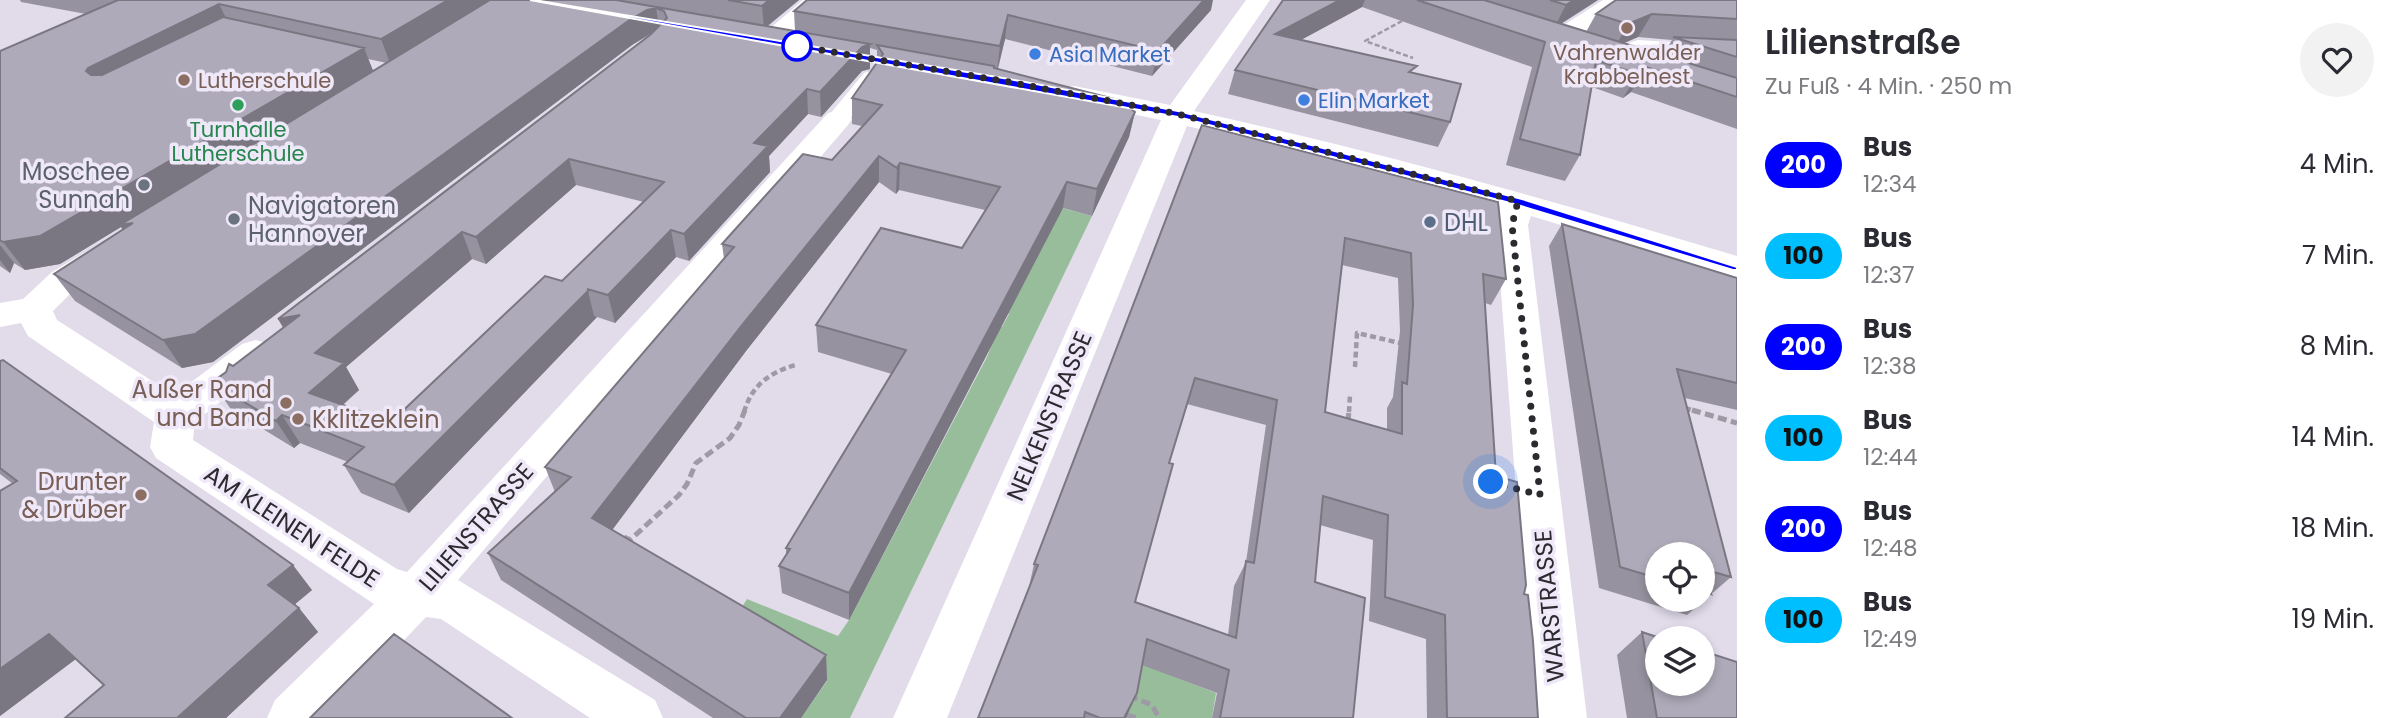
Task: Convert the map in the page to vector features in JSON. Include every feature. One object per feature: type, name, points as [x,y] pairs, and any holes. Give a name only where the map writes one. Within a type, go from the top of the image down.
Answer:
[{"type":"street","points":[[809,48],[757,39],[817,0]]},
{"type":"street","points":[[1226,0],[1255,3]]},
{"type":"street","points":[[1557,40],[1619,0]]},
{"type":"street","name":"NELKENSTRASSE","points":[[920,718],[1178,114],[1255,3]]},
{"type":"street","points":[[1531,31],[1658,72]]},
{"type":"street","points":[[1619,60],[1638,48],[1737,54]]},
{"type":"street","points":[[866,67],[899,64]]},
{"type":"street","name":"LILIENSTRASSE","points":[[294,718],[416,595],[838,119],[866,67]]},
{"type":"street","points":[[1048,89],[1178,114],[1518,201],[1737,267]]},
{"type":"street","name":"WARSTRASSE","points":[[1518,201],[1512,230],[1560,718]]},
{"type":"street","points":[[132,237],[17,312],[175,416],[283,332]]},
{"type":"street","name":"AM KLEINEN FELDE","points":[[175,416],[171,447],[385,587],[416,595],[451,599],[636,718]]},
{"type":"path","points":[[1402,21],[1365,41],[1413,58]]},
{"type":"path","points":[[1354,367],[1357,333],[1400,343]]},
{"type":"path","points":[[618,535],[630,540],[667,510],[688,484],[694,466],[705,455],[718,450],[743,422],[749,395],[775,371],[795,365]]},
{"type":"path","points":[[1348,431],[1350,395]]},
{"type":"path","points":[[1676,406],[1737,423]]},
{"type":"path","points":[[1120,693],[1152,705],[1161,717]]},
{"type":"path","points":[[1127,715],[1136,718]]},
{"type":"green space","points":[[1062,208],[1092,216],[850,718],[801,718],[827,681],[732,623],[747,599],[838,636],[849,620],[987,357],[999,327],[1002,327],[1009,314],[1006,312]]},
{"type":"green space","points":[[1119,628],[1170,675],[1216,693],[1212,718],[1126,718],[1129,707]]},
{"type":"building","name":"Lutherschule","points":[[118,0],[448,0],[381,39],[219,4],[88,68],[86,71],[91,75],[102,75],[223,17],[364,48],[40,236],[3,242],[0,240],[0,51]]},
{"type":"building","points":[[490,0],[616,0],[870,44],[862,47],[820,92],[807,89],[754,143],[768,146],[684,234],[671,230],[608,295],[587,289],[589,290],[394,485],[344,465],[364,447],[282,415],[276,421],[239,399],[218,391],[220,387],[212,382],[226,372],[229,364],[233,366],[300,315],[278,319],[650,35],[667,18],[664,11],[656,8],[647,10],[628,21],[195,334],[163,340],[54,274],[133,223],[120,225]],"holes":[[[569,159],[664,182],[562,281],[545,276],[391,422],[309,393],[344,363],[315,353],[462,232],[476,237]]]},
{"type":"building","points":[[728,0],[769,0],[762,6]]},
{"type":"building","points":[[807,0],[1204,0],[1158,51],[1008,15],[1000,46],[794,11]]},
{"type":"building","points":[[1283,0],[1340,0],[1275,34],[1417,66],[1409,72],[1461,84],[1450,122],[1235,70]]},
{"type":"building","points":[[1417,0],[1484,0],[1737,78],[1737,97],[1646,67],[1638,74],[1596,60],[1580,155],[1520,139],[1545,42]]},
{"type":"building","points":[[1550,0],[1574,0],[1566,5]]},
{"type":"building","points":[[1616,0],[1737,0],[1737,19],[1652,14],[1628,24],[1596,14]]},
{"type":"building","points":[[1673,37],[1737,40],[1737,57]]},
{"type":"building","points":[[877,45],[994,66],[1122,101],[1135,112],[1097,189],[1067,182],[849,593],[779,566],[790,549],[786,548],[906,350],[816,325],[881,228],[962,248],[1000,187],[900,163],[897,168],[879,156],[743,324],[592,518],[826,655],[780,718],[746,718],[488,553],[571,477],[545,467],[734,247],[722,244],[803,154],[832,160],[882,105],[852,98],[883,54]]},
{"type":"building","points":[[1202,125],[1498,202],[1506,279],[1483,274],[1496,476],[1517,482],[1526,585],[1524,594],[1528,595],[1538,718],[1447,718],[1445,615],[1385,597],[1388,515],[1323,496],[1315,582],[1365,598],[1353,718],[1220,718],[1229,670],[1147,639],[1137,693],[1124,718],[1100,718],[1085,712],[1084,718],[978,718],[1038,565],[1034,564]],"holes":[[[1345,238],[1411,253],[1413,305],[1407,384],[1402,382],[1402,434],[1325,412]],[[1195,378],[1277,400],[1254,563],[1246,561],[1236,638],[1135,602],[1173,464],[1169,463]]]},
{"type":"building","points":[[1562,224],[1737,278],[1737,383],[1677,369],[1731,577],[1715,572],[1715,542],[1645,542],[1645,574],[1620,567]]},
{"type":"building","points":[[3,360],[293,565],[268,585],[299,608],[177,718],[65,718],[104,685],[49,634],[0,669],[0,491],[17,481],[0,468],[0,361]]},
{"type":"building","points":[[394,634],[512,718],[310,718]]},
{"type":"building","points":[[1715,655],[1737,662],[1737,718],[1657,718],[1653,696],[1715,696]]},
{"type":"bus line","name":"200","points":[[534,0],[1178,114],[1518,201],[1737,267]]},
{"type":"place","name":"Vahrenwalder Krabbelnest","points":[[1627,28]]},
{"type":"place","name":"Asia Market","points":[[1035,54]]},
{"type":"place","name":"Lutherschule","points":[[184,80]]},
{"type":"place","name":"Elin Market","points":[[1304,100]]},
{"type":"place","name":"Turnhalle Lutherschule","points":[[238,105]]},
{"type":"place","name":"Moschee Sunnah","points":[[144,185]]},
{"type":"place","name":"Navigatoren Hannover","points":[[234,219]]},
{"type":"place","name":"DHL","points":[[1430,222]]},
{"type":"place","name":"Außer Rand und Band","points":[[286,403]]},
{"type":"place","name":"Kklitzeklein","points":[[298,419]]},
{"type":"place","name":"Drunter & Drüber","points":[[141,495]]},
{"type":"route","points":[[797,46],[1178,114],[1518,201],[1512,225],[1540,495],[1491,482]]}]
